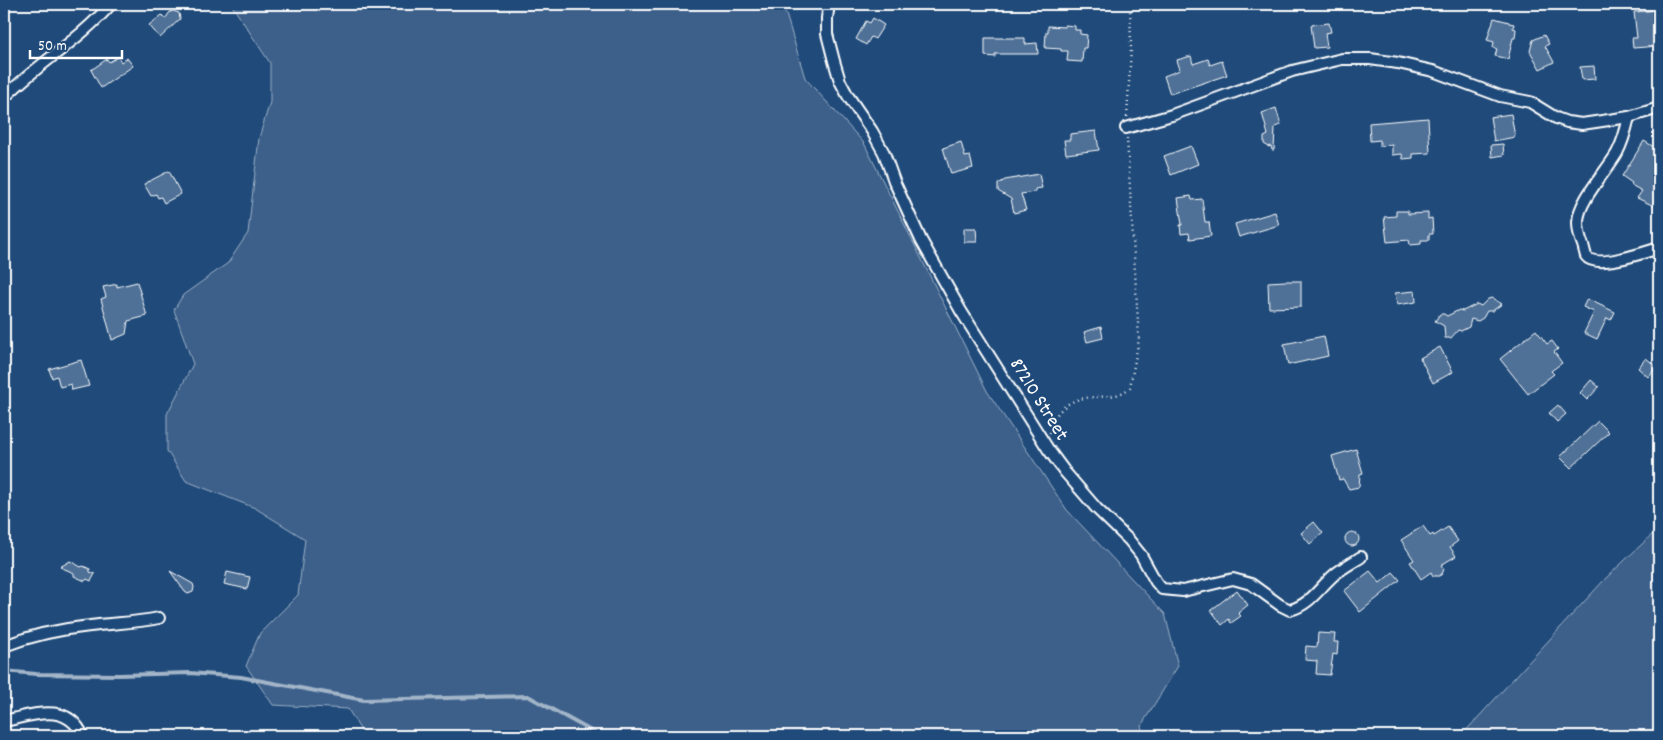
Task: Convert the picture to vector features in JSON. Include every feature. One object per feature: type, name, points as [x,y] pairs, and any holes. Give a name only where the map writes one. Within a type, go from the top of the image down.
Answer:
[{"type":"street","points":[[4,98],[111,4]]},
{"type":"street","name":"87210 Street","points":[[829,4],[827,18],[828,34],[834,62],[844,89],[876,138],[921,240],[961,311],[1048,449],[1074,484],[1097,510],[1129,540],[1141,555],[1156,582],[1162,588],[1183,591],[1233,579],[1251,584],[1290,610],[1307,603],[1335,574],[1361,557]]},
{"type":"street","points":[[1126,128],[1172,115],[1292,71],[1342,59],[1370,59],[1433,71],[1500,96],[1530,102],[1556,118],[1567,122],[1582,124],[1629,118],[1659,108]]},
{"type":"street","points":[[1629,118],[1623,141],[1616,154],[1581,207],[1578,222],[1580,236],[1586,256],[1600,262],[1659,248]]},
{"type":"street","points":[[4,646],[38,635],[69,628],[135,623],[159,618]]},
{"type":"street","points":[[4,721],[37,714],[56,713],[70,718],[76,723],[83,736]]},
{"type":"path","points":[[1048,449],[1051,428],[1056,414],[1065,406],[1074,400],[1084,397],[1124,392],[1130,386],[1133,376],[1139,339],[1126,128],[1131,49],[1130,4]]},
{"type":"shaded area","points":[[231,4],[783,4],[805,78],[864,143],[987,391],[1067,510],[1165,614],[1178,666],[1141,726],[1144,736],[364,736],[348,709],[273,705],[246,666],[260,633],[298,595],[305,539],[255,508],[186,481],[167,451],[167,414],[193,364],[174,310],[183,295],[228,263],[248,233],[259,138],[270,102],[270,63]]},
{"type":"shaded area","points":[[1659,528],[1659,736],[1461,736],[1605,579]]},
{"type":"building","points":[[1659,10],[1659,46],[1633,48],[1632,38],[1637,38],[1634,12]]},
{"type":"building","points":[[173,11],[179,13],[180,19],[160,38],[149,25],[162,15],[165,19]]},
{"type":"building","points":[[873,18],[884,25],[875,39],[871,37],[866,45],[856,39],[866,21],[870,23]]},
{"type":"building","points":[[1494,18],[1514,24],[1513,28],[1516,29],[1508,59],[1495,56],[1497,49],[1493,48],[1494,42],[1487,40]]},
{"type":"building","points":[[1329,23],[1331,32],[1325,33],[1327,47],[1314,48],[1311,25]]},
{"type":"building","points":[[1065,25],[1075,26],[1075,30],[1080,30],[1080,34],[1087,35],[1086,48],[1083,48],[1082,62],[1067,61],[1068,51],[1045,48],[1048,26],[1065,27]]},
{"type":"building","points":[[1544,35],[1549,44],[1545,46],[1554,62],[1540,69],[1530,51],[1533,40]]},
{"type":"building","points":[[985,38],[1025,38],[1025,44],[1037,43],[1038,54],[995,54],[995,57],[985,56]]},
{"type":"building","points":[[1191,56],[1193,64],[1208,59],[1210,65],[1222,61],[1227,75],[1170,94],[1164,76],[1180,70],[1177,60]]},
{"type":"building","points":[[118,57],[121,62],[127,58],[133,66],[101,88],[91,70],[107,59],[109,62]]},
{"type":"building","points":[[1594,66],[1595,79],[1582,80],[1580,67]]},
{"type":"building","points":[[1276,108],[1281,125],[1275,127],[1274,150],[1272,150],[1271,146],[1269,147],[1264,144],[1264,137],[1268,135],[1262,113]]},
{"type":"building","points":[[1511,114],[1515,137],[1494,141],[1490,117]]},
{"type":"building","points":[[1428,118],[1430,153],[1413,154],[1413,158],[1403,159],[1402,154],[1392,155],[1392,145],[1380,146],[1380,140],[1370,141],[1369,123]]},
{"type":"building","points":[[1096,131],[1099,150],[1066,154],[1064,140],[1070,140],[1070,134]]},
{"type":"building","points":[[1644,141],[1659,150],[1659,198],[1654,206],[1637,198],[1642,191],[1631,185],[1632,183],[1622,176]]},
{"type":"building","points":[[961,142],[965,157],[970,156],[973,168],[951,174],[943,148]]},
{"type":"building","points":[[1503,144],[1504,155],[1492,157],[1491,145]]},
{"type":"building","points":[[1191,146],[1198,164],[1171,175],[1164,156]]},
{"type":"building","points":[[169,171],[181,194],[164,203],[161,197],[158,198],[156,194],[151,196],[144,184]]},
{"type":"building","points":[[1039,174],[1042,188],[1035,189],[1035,192],[1021,194],[1026,210],[1014,213],[1011,199],[998,191],[998,184],[1005,180]]},
{"type":"building","points":[[1191,196],[1192,200],[1202,199],[1205,222],[1209,222],[1211,236],[1190,239],[1189,233],[1181,234],[1180,225],[1182,225],[1178,198]]},
{"type":"building","points":[[1396,211],[1408,211],[1408,214],[1428,213],[1428,219],[1432,218],[1433,234],[1429,234],[1429,240],[1421,240],[1421,244],[1410,245],[1409,240],[1387,242],[1384,217],[1396,216]]},
{"type":"building","points":[[1275,212],[1279,225],[1239,237],[1235,224]]},
{"type":"building","points":[[964,228],[976,228],[977,242],[964,242]]},
{"type":"building","points":[[1301,281],[1301,307],[1269,308],[1268,282]]},
{"type":"building","points":[[137,282],[147,316],[128,321],[126,334],[112,340],[101,299],[106,297],[103,287],[117,284],[117,287]]},
{"type":"building","points":[[1415,291],[1416,302],[1397,305],[1395,293]]},
{"type":"building","points":[[1492,298],[1502,304],[1492,311],[1487,311],[1483,318],[1478,321],[1471,319],[1469,327],[1461,331],[1458,330],[1451,338],[1445,338],[1444,326],[1435,321],[1440,314],[1447,316],[1477,304],[1481,306],[1488,299]]},
{"type":"building","points":[[1587,299],[1615,312],[1611,320],[1607,318],[1597,339],[1584,333],[1594,312],[1583,307]]},
{"type":"building","points":[[1101,327],[1103,338],[1087,342],[1084,332]]},
{"type":"building","points":[[1536,330],[1547,344],[1552,341],[1558,349],[1554,352],[1562,363],[1551,371],[1554,374],[1528,394],[1500,359]]},
{"type":"building","points":[[1324,336],[1328,356],[1288,365],[1284,344]]},
{"type":"building","points":[[1440,347],[1453,372],[1433,383],[1420,358]]},
{"type":"building","points":[[1646,358],[1657,367],[1648,377],[1638,368]]},
{"type":"building","points":[[81,360],[89,386],[72,390],[71,384],[60,387],[57,376],[52,378],[49,369]]},
{"type":"building","points":[[1591,380],[1599,387],[1587,400],[1580,393]]},
{"type":"building","points":[[1558,405],[1566,414],[1557,422],[1549,413]]},
{"type":"building","points":[[1598,421],[1609,432],[1571,468],[1560,457]]},
{"type":"building","points":[[1356,449],[1363,473],[1360,474],[1359,487],[1349,489],[1343,479],[1339,480],[1332,456]]},
{"type":"building","points":[[1314,522],[1323,533],[1310,544],[1301,533]]},
{"type":"building","points":[[1423,526],[1430,536],[1433,534],[1434,536],[1448,527],[1458,541],[1450,547],[1456,556],[1441,565],[1444,569],[1442,574],[1433,576],[1431,572],[1421,579],[1410,562],[1414,560],[1401,540]]},
{"type":"building","points":[[1352,532],[1357,534],[1359,539],[1357,544],[1352,546],[1347,544],[1345,539],[1347,534]]},
{"type":"building","points":[[70,561],[90,569],[90,572],[95,574],[91,581],[87,579],[85,581],[74,576],[74,573],[60,567]]},
{"type":"building","points":[[170,571],[193,584],[193,592],[188,594],[185,592]]},
{"type":"building","points":[[1370,571],[1380,583],[1393,572],[1400,580],[1360,612],[1344,591]]},
{"type":"building","points":[[227,572],[250,577],[247,589],[224,584]]},
{"type":"building","points":[[1237,590],[1248,605],[1238,613],[1241,616],[1231,623],[1229,619],[1222,625],[1211,610]]},
{"type":"building","points":[[1318,633],[1335,634],[1334,642],[1338,642],[1337,655],[1333,654],[1330,675],[1316,674],[1317,661],[1305,660],[1306,646],[1317,647]]},
{"type":"waterway","points":[[4,671],[36,674],[119,675],[190,673],[241,677],[364,700],[528,696],[600,736]]}]
